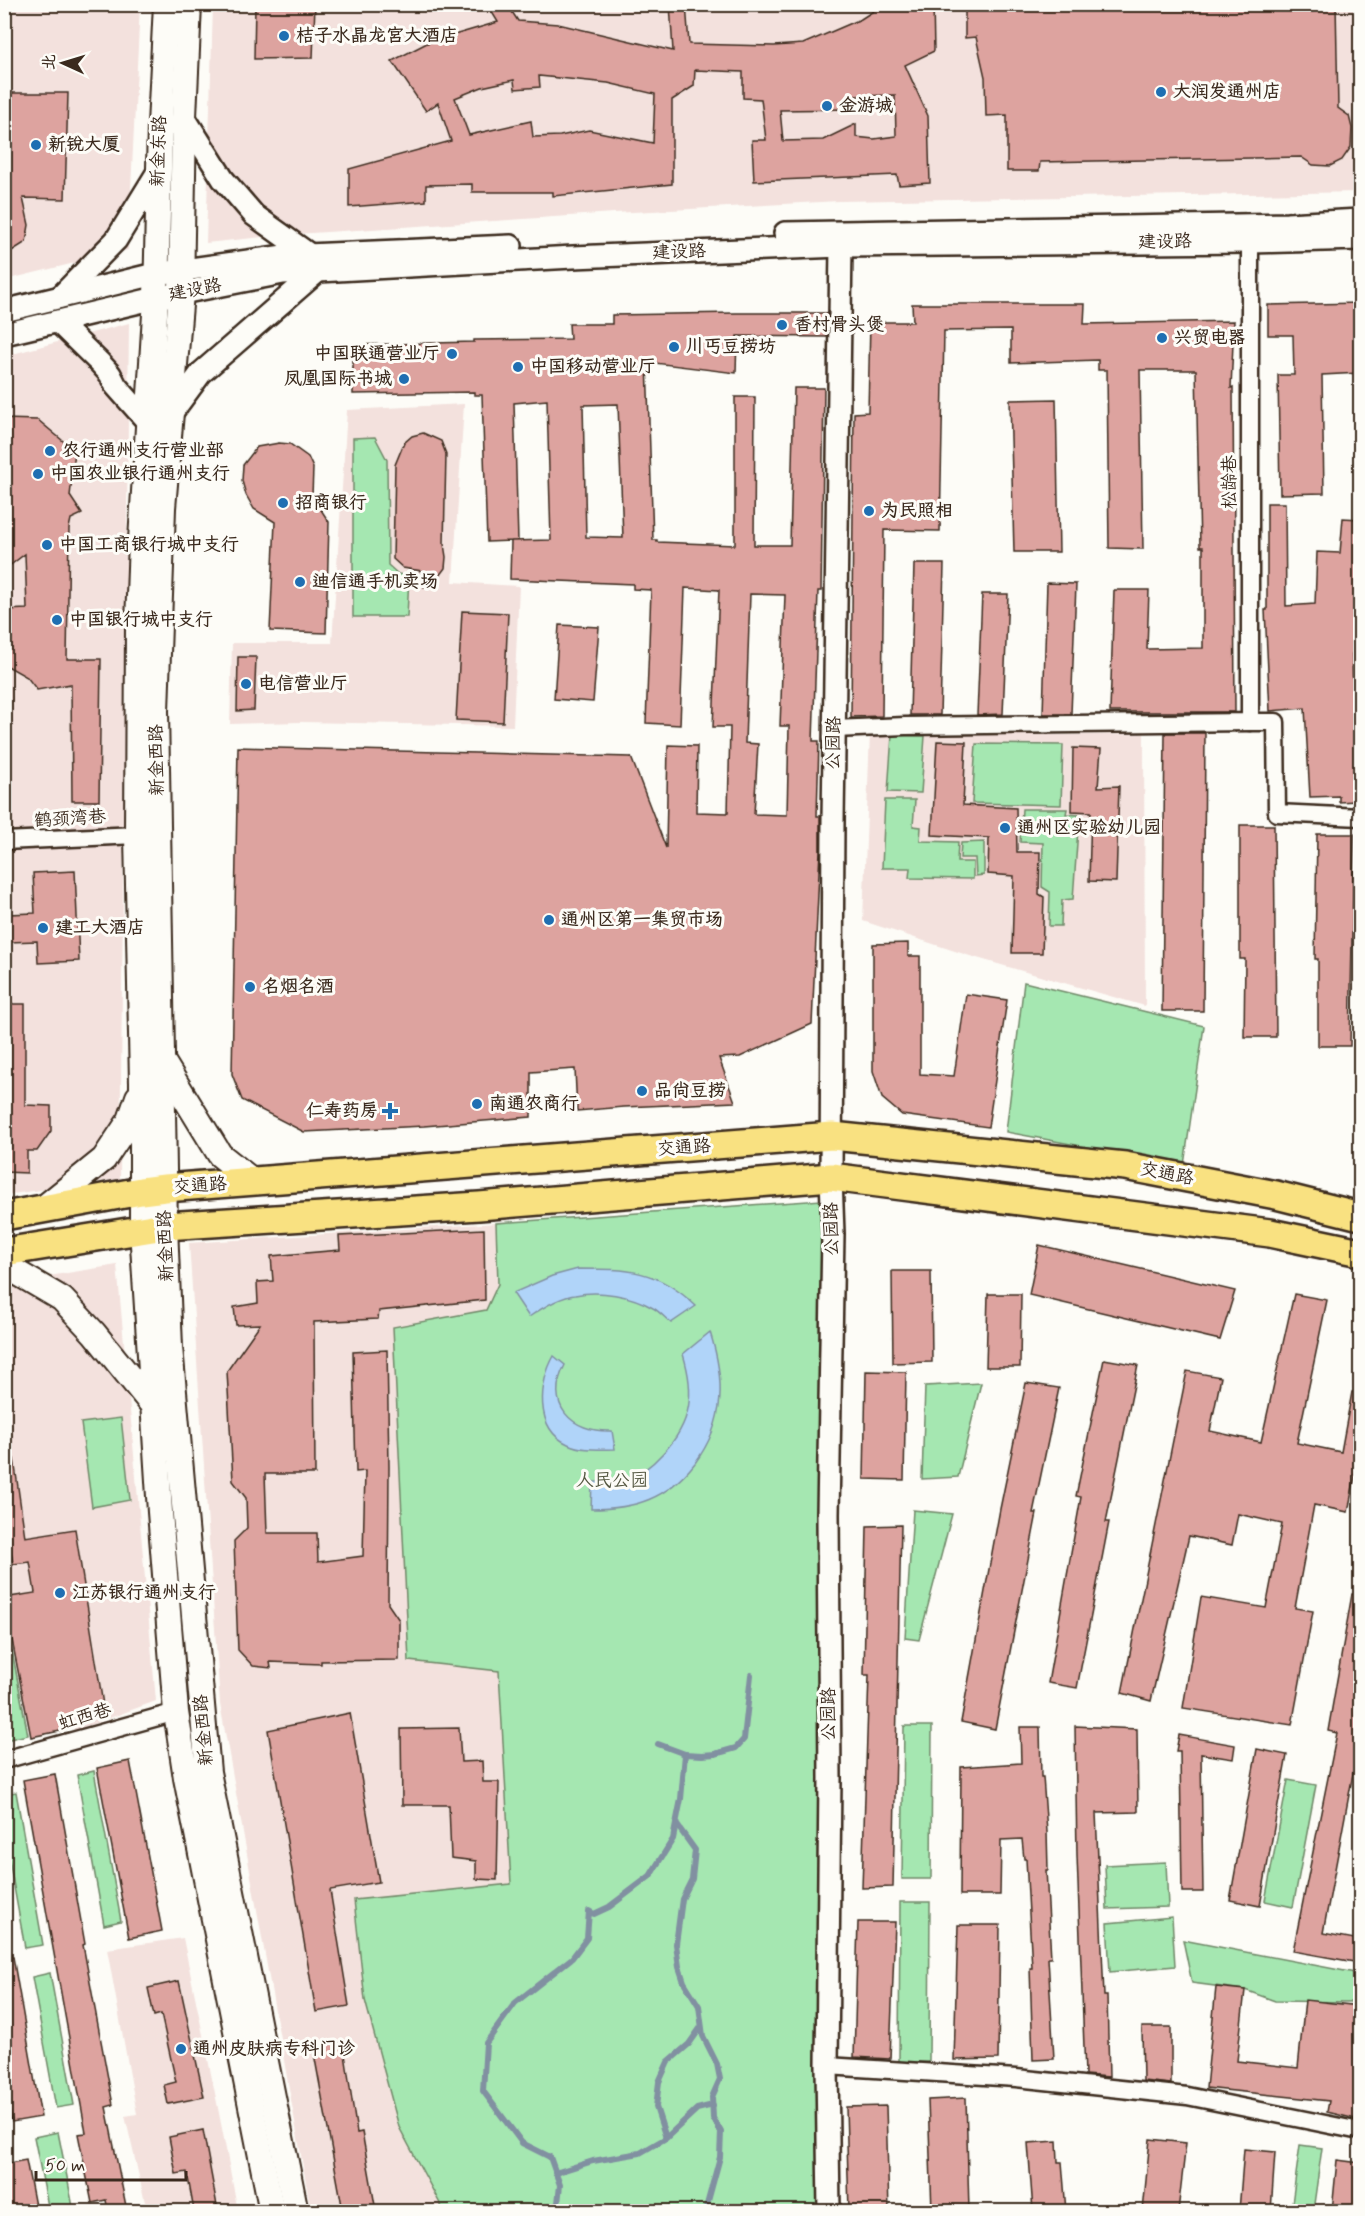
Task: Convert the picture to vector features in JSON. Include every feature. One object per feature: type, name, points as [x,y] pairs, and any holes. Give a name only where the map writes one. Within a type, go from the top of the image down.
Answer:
[{"type":"main road","name":"新金东路","points":[[156,298],[155,274],[166,4]]},
{"type":"main road","name":"新金东路","points":[[181,282],[189,4]]},
{"type":"main road","name":"新金西路","points":[[181,282],[159,419],[138,624],[137,835],[142,1083],[153,1190],[154,1407],[176,1712],[186,1778],[272,2211]]},
{"type":"main road","name":"新金西路","points":[[153,1190],[162,1060],[156,711],[163,508],[156,298]]},
{"type":"main road","points":[[162,1060],[220,1155],[254,1182]]},
{"type":"main road","points":[[41,1210],[104,1159],[130,1120],[142,1083]]},
{"type":"main road","name":"交通路","points":[[4,1216],[153,1190],[832,1136],[1125,1166],[1276,1195],[1360,1216]]},
{"type":"main road","name":"交通路","points":[[4,1252],[154,1227],[479,1206],[831,1177],[1270,1233],[1360,1252]]},
{"type":"main road","name":"新金西路","points":[[154,1227],[170,1347],[208,1772],[296,2211]]},
{"type":"main road","points":[[4,1265],[62,1299],[94,1333],[154,1407]]},
{"type":"street","points":[[57,321],[100,363],[117,386],[159,419],[201,373],[314,263],[254,215],[222,179],[184,117]]},
{"type":"street","points":[[59,298],[116,240],[159,170]]},
{"type":"street","name":"建设路","points":[[314,263],[835,231],[1287,224],[1360,220]]},
{"type":"street","name":"建设路","points":[[4,333],[156,298],[181,282],[284,256],[314,263],[841,246],[1250,242],[1360,238]]},
{"type":"street","name":"松龄巷","points":[[1250,242],[1250,722]]},
{"type":"street","name":"公园路","points":[[828,2211],[830,1778],[828,1514],[833,1234],[831,1177],[834,729],[841,246]]},
{"type":"street","name":"建设路","points":[[4,311],[155,274],[181,282]]},
{"type":"street","points":[[834,729],[905,726],[1276,722],[1276,813],[1360,817]]},
{"type":"street","name":"鹤颈湾巷","points":[[4,841],[137,835]]},
{"type":"street","name":"虹西巷","points":[[4,1760],[176,1712]]},
{"type":"street","points":[[827,2066],[1016,2078],[1187,2096],[1360,2131]]},
{"type":"shaded area","points":[[4,5],[140,5],[128,250],[5,280]]},
{"type":"shaded area","name":"金游城","points":[[213,5],[1360,5],[1360,192],[839,201],[281,235],[206,243]]},
{"type":"shaded area","points":[[129,323],[120,1179],[5,1195],[5,356]]},
{"type":"shaded area","points":[[464,404],[453,582],[519,586],[513,726],[300,722],[230,724],[232,643],[332,643],[347,410]]},
{"type":"shaded area","name":"通州区实验幼儿园","points":[[870,732],[1144,734],[1145,1006],[970,956],[863,921]]},
{"type":"shaded area","points":[[496,1223],[498,1284],[486,1310],[393,1328],[499,1671],[511,1884],[354,1900],[365,2000],[399,2127],[444,2211],[311,2211],[220,1704],[189,1243]]},
{"type":"shaded area","points":[[117,1265],[156,1701],[74,1731],[59,1637],[5,1646],[5,1283]]},
{"type":"shaded area","points":[[183,1938],[238,2211],[147,2211],[125,2116],[137,2114],[107,1949]]},
{"type":"green space","points":[[375,437],[387,460],[388,565],[398,574],[409,576],[407,617],[353,617],[353,438]]},
{"type":"green space","points":[[892,735],[925,736],[921,793],[888,792]]},
{"type":"green space","points":[[976,744],[1063,745],[1061,805],[972,803]]},
{"type":"green space","points":[[885,800],[915,800],[913,826],[921,827],[920,841],[958,842],[957,862],[973,862],[973,879],[909,878],[910,868],[882,868]]},
{"type":"green space","points":[[1022,809],[1067,809],[1066,814],[1079,815],[1073,899],[1062,900],[1061,926],[1049,926],[1050,892],[1042,887],[1043,843],[1020,842]]},
{"type":"green space","points":[[984,842],[984,875],[976,876],[975,858],[960,858],[961,843]]},
{"type":"green space","points":[[1024,982],[1204,1026],[1184,1165],[1006,1132]]},
{"type":"green space","name":"人民公园","points":[[822,1200],[824,1233],[823,2211],[444,2211],[399,2127],[365,2000],[354,1900],[511,1884],[499,1671],[409,1661],[393,1327],[486,1310],[498,1284],[496,1223]]},
{"type":"green space","points":[[981,1383],[958,1477],[922,1479],[925,1386]]},
{"type":"green space","points":[[121,1418],[130,1500],[92,1507],[81,1423]]},
{"type":"green space","points":[[913,1510],[952,1514],[919,1640],[905,1638]]},
{"type":"green space","points":[[12,1651],[28,1735],[5,1740],[5,1653]]},
{"type":"green space","points":[[904,1726],[932,1726],[931,1879],[902,1879]]},
{"type":"green space","points":[[94,1771],[121,1921],[104,1925],[77,1775]]},
{"type":"green space","points":[[1288,1780],[1316,1785],[1293,1907],[1265,1901]]},
{"type":"green space","points":[[16,1792],[43,1945],[25,1948],[5,1837],[5,1794]]},
{"type":"green space","points":[[1166,1862],[1168,1907],[1107,1909],[1105,1865]]},
{"type":"green space","points":[[900,1902],[930,1902],[929,2062],[899,2062]]},
{"type":"green space","points":[[1172,1917],[1175,1966],[1110,1972],[1107,1923]]},
{"type":"green space","points":[[1183,1940],[1360,1974],[1352,2002],[1275,2001],[1245,1990],[1192,1983]]},
{"type":"green space","points":[[50,1973],[74,2105],[56,2108],[32,1977]]},
{"type":"green space","points":[[58,2132],[73,2207],[49,2211],[34,2137]]},
{"type":"green space","points":[[1300,2145],[1322,2148],[1313,2211],[1291,2211]]},
{"type":"water","points":[[578,1269],[627,1271],[655,1278],[682,1294],[696,1306],[671,1323],[655,1309],[635,1300],[594,1293],[557,1300],[529,1317],[513,1293],[552,1276]]},
{"type":"water","points":[[710,1332],[718,1367],[720,1400],[713,1432],[695,1463],[673,1485],[649,1500],[622,1507],[591,1509],[592,1482],[621,1481],[631,1478],[646,1469],[673,1442],[685,1419],[690,1395],[683,1354]]},
{"type":"water","points":[[554,1356],[565,1365],[559,1379],[558,1392],[560,1404],[565,1413],[584,1427],[612,1431],[615,1449],[579,1448],[557,1437],[549,1428],[543,1404],[543,1391]]},
{"type":"building","name":"桔子水晶龙宫大酒店","points":[[255,4],[315,4],[313,58],[254,59]]},
{"type":"building","name":"金游城","points":[[487,4],[507,4],[518,21],[558,24],[673,51],[670,4],[686,4],[689,44],[774,46],[803,44],[861,19],[884,4],[933,4],[934,51],[905,65],[928,116],[930,183],[899,185],[897,175],[754,181],[752,140],[766,140],[761,99],[743,98],[743,72],[695,70],[694,86],[672,100],[672,184],[553,196],[553,192],[472,192],[472,184],[426,185],[426,201],[349,207],[349,169],[451,141],[438,103],[426,111],[392,61],[427,43],[498,22]],"holes":[[[539,76],[608,83],[655,94],[653,143],[589,130],[560,136],[533,137],[531,121],[469,135],[455,98],[482,87],[514,80],[515,89],[540,87]],[[895,95],[896,136],[874,139],[856,137],[856,124],[823,140],[783,141],[780,110],[855,109],[854,96]]]},
{"type":"building","name":"大润发通州店","points":[[965,4],[1336,4],[1338,108],[1349,116],[1352,128],[1351,147],[1342,160],[1330,166],[1313,165],[1301,157],[1040,162],[1039,171],[1007,171],[1007,115],[986,116],[985,77],[976,37],[965,38]]},
{"type":"building","name":"新锐大厦","points":[[4,93],[68,93],[65,199],[23,198],[29,225],[26,242],[4,256]]},
{"type":"building","points":[[1360,303],[1360,373],[1322,375],[1324,493],[1280,494],[1278,375],[1294,375],[1293,335],[1268,335],[1268,305]]},
{"type":"building","points":[[912,304],[1085,304],[1084,324],[1234,321],[1231,388],[1233,387],[1235,712],[1110,712],[1114,590],[1149,590],[1147,649],[1203,648],[1203,547],[1200,547],[1196,370],[1140,370],[1143,549],[1109,548],[1107,370],[1098,370],[1098,360],[1011,363],[1011,330],[944,331],[940,531],[884,530],[882,716],[851,717],[854,413],[868,412],[870,322],[913,322]]},
{"type":"building","points":[[827,313],[827,337],[737,336],[736,373],[647,362],[653,540],[657,542],[735,545],[735,397],[755,397],[754,545],[790,545],[794,388],[824,388],[821,591],[818,591],[813,741],[819,741],[817,816],[820,816],[820,850],[812,1024],[740,1057],[719,1058],[735,1102],[577,1111],[575,1069],[531,1072],[531,1117],[424,1126],[304,1132],[242,1100],[232,1074],[238,747],[631,757],[666,848],[668,745],[697,746],[696,812],[728,813],[730,727],[713,727],[719,590],[685,588],[680,725],[646,723],[651,590],[633,589],[633,584],[510,579],[511,541],[487,542],[482,395],[474,395],[474,392],[353,394],[353,345],[570,339],[569,324],[612,324],[612,315]],"holes":[[[547,400],[551,540],[518,541],[514,403]],[[618,404],[623,538],[586,537],[583,405]],[[750,594],[785,595],[780,726],[789,726],[787,815],[754,814],[758,744],[745,743]]]},
{"type":"building","points":[[1056,399],[1059,552],[1014,552],[1010,400]]},
{"type":"building","points":[[4,419],[38,420],[75,451],[70,496],[82,514],[71,519],[69,528],[67,659],[101,659],[99,801],[72,801],[71,684],[37,690],[27,677],[4,664],[4,610],[27,609],[25,554],[4,570]]},
{"type":"building","points":[[423,433],[441,441],[446,454],[445,568],[439,576],[424,587],[422,571],[403,568],[393,559],[395,465],[404,443],[412,436]]},
{"type":"building","name":"招商银行","points":[[279,443],[290,444],[308,457],[313,468],[312,496],[329,522],[326,633],[270,631],[275,522],[254,509],[246,495],[242,481],[243,465],[257,447]]},
{"type":"building","points":[[1267,503],[1285,503],[1286,606],[1315,604],[1317,552],[1340,553],[1343,518],[1360,519],[1360,654],[1352,654],[1356,801],[1339,802],[1339,796],[1310,797],[1305,708],[1270,711],[1265,610],[1267,610]]},
{"type":"building","points":[[914,564],[944,564],[940,715],[910,715]]},
{"type":"building","points":[[1047,583],[1076,584],[1071,714],[1043,714]]},
{"type":"building","points":[[982,594],[1008,594],[1003,714],[977,715]]},
{"type":"building","points":[[462,611],[508,613],[503,722],[456,720]]},
{"type":"building","points":[[559,625],[599,627],[593,702],[554,699]]},
{"type":"building","name":"电信营业厅","points":[[238,657],[256,657],[254,710],[237,711]]},
{"type":"building","points":[[1165,733],[1205,733],[1203,1011],[1162,1011]]},
{"type":"building","points":[[937,741],[966,742],[963,805],[1016,808],[1017,852],[1040,852],[1039,894],[1044,897],[1042,953],[1012,953],[1014,876],[988,874],[989,838],[932,835]]},
{"type":"building","points":[[1073,748],[1101,749],[1098,787],[1119,786],[1116,882],[1089,881],[1091,812],[1072,811]]},
{"type":"building","points":[[1240,825],[1274,825],[1276,1037],[1244,1037],[1245,959],[1240,959]]},
{"type":"building","points":[[1317,834],[1354,834],[1350,1046],[1318,1046],[1318,959],[1315,959]]},
{"type":"building","name":"建工大酒店","points":[[75,871],[79,961],[38,963],[37,941],[9,942],[8,914],[35,913],[33,873]]},
{"type":"building","points":[[908,943],[908,956],[920,956],[920,1074],[954,1076],[966,994],[1007,1000],[988,1127],[902,1115],[882,1098],[873,1071],[873,944]]},
{"type":"building","points":[[4,1004],[25,1004],[25,1105],[51,1106],[51,1131],[37,1151],[27,1151],[27,1173],[4,1172]]},
{"type":"building","points":[[484,1229],[485,1300],[379,1311],[378,1319],[314,1322],[315,1474],[265,1474],[267,1533],[317,1533],[318,1562],[363,1556],[365,1471],[356,1472],[353,1352],[387,1350],[388,1604],[399,1620],[399,1660],[321,1661],[321,1664],[270,1662],[271,1668],[253,1666],[238,1650],[234,1541],[247,1528],[246,1498],[233,1481],[227,1371],[260,1324],[236,1325],[234,1307],[258,1303],[257,1282],[273,1281],[271,1256],[340,1250],[339,1236]]},
{"type":"building","points":[[1039,1245],[1235,1291],[1220,1340],[1029,1295]]},
{"type":"building","points":[[892,1271],[931,1271],[932,1362],[893,1363]]},
{"type":"building","points":[[988,1294],[1021,1294],[1020,1367],[986,1367]]},
{"type":"building","points":[[1294,1294],[1327,1300],[1297,1443],[1341,1452],[1352,1392],[1360,1392],[1360,1450],[1348,1512],[1314,1505],[1295,1608],[1313,1611],[1292,1725],[1183,1708],[1201,1597],[1266,1608],[1282,1524],[1238,1514],[1232,1545],[1189,1536],[1151,1701],[1122,1693],[1187,1371],[1221,1377],[1210,1431],[1261,1442]]},
{"type":"building","points":[[1104,1359],[1138,1365],[1106,1522],[1109,1522],[1077,1688],[1048,1683],[1081,1497],[1076,1496]]},
{"type":"building","points":[[866,1371],[906,1372],[904,1480],[864,1479]]},
{"type":"building","points":[[1026,1383],[1059,1388],[1033,1513],[1037,1513],[995,1729],[961,1722],[1000,1509]]},
{"type":"building","points":[[14,1459],[25,1537],[75,1529],[104,1711],[63,1717],[65,1730],[31,1737],[12,1640],[4,1641],[4,1598],[35,1593],[30,1562],[13,1564],[8,1531],[4,1531],[4,1460]]},
{"type":"building","points":[[901,1525],[893,1887],[862,1888],[869,1675],[864,1675],[867,1526]]},
{"type":"building","points":[[1352,1594],[1360,1595],[1360,1717],[1355,1747],[1358,1747],[1323,1933],[1360,1940],[1360,1963],[1293,1951],[1337,1733],[1328,1731]]},
{"type":"building","points":[[350,1713],[379,1882],[330,1890],[349,2006],[316,2012],[268,1730]]},
{"type":"building","points":[[1075,1726],[1137,1729],[1138,1812],[1096,1813],[1104,1996],[1107,1996],[1109,2077],[1085,2075]]},
{"type":"building","points":[[1020,1727],[1040,1727],[1041,1777],[1043,1777],[1047,1832],[1048,1870],[1046,1870],[1051,1958],[1048,1958],[1054,2059],[1033,2060],[1030,1968],[1032,1968],[1026,1859],[1024,1859],[1022,1839],[1001,1840],[1000,1895],[960,1895],[961,1767],[1021,1763]]},
{"type":"building","points":[[459,1728],[461,1762],[482,1761],[483,1782],[499,1782],[497,1880],[476,1879],[476,1861],[451,1858],[449,1805],[402,1805],[401,1729]]},
{"type":"building","points":[[1179,1735],[1235,1745],[1233,1759],[1201,1754],[1203,1892],[1182,1892],[1180,1751],[1176,1751]]},
{"type":"building","points":[[1257,1749],[1287,1755],[1260,1906],[1230,1900]]},
{"type":"building","points":[[130,1761],[162,1931],[129,1938],[97,1768]]},
{"type":"building","points":[[55,1774],[85,1944],[83,1945],[113,2105],[106,2107],[127,2211],[108,2211],[106,2200],[92,2203],[78,2134],[86,2133],[23,1780]]},
{"type":"building","points":[[858,1922],[895,1922],[890,2059],[854,2057]]},
{"type":"building","points":[[958,1925],[1000,1925],[998,2059],[954,2060]]},
{"type":"building","points":[[13,1957],[41,2117],[12,2122],[4,2077],[4,1958]]},
{"type":"building","name":"通州皮肤病专科门诊","points":[[179,1981],[204,2097],[168,2104],[164,2085],[176,2082],[161,2014],[154,2016],[148,1988]]},
{"type":"building","points":[[1216,1987],[1245,1990],[1237,2061],[1298,2068],[1305,2000],[1360,2006],[1360,2120],[1327,2112],[1329,2101],[1206,2088]]},
{"type":"building","points":[[1142,2027],[1171,2027],[1171,2084],[1143,2081]]},
{"type":"building","points":[[343,2041],[357,2133],[362,2132],[376,2211],[343,2211],[313,2048]]},
{"type":"building","points":[[966,2098],[969,2211],[932,2211],[928,2100]]},
{"type":"building","points":[[886,2106],[889,2211],[849,2211],[846,2107]]},
{"type":"building","points":[[203,2130],[218,2211],[194,2211],[187,2172],[176,2174],[169,2137]]},
{"type":"building","points":[[1150,2139],[1186,2143],[1178,2211],[1143,2211]]},
{"type":"building","points":[[1057,2141],[1058,2162],[1062,2162],[1066,2211],[1033,2211],[1028,2143]]},
{"type":"building","points":[[1244,2149],[1275,2152],[1271,2211],[1239,2211]]},
{"type":"building","points":[[26,2160],[36,2211],[9,2211],[4,2186],[4,2164]]},
{"type":"building","points":[[1337,2160],[1360,2163],[1360,2211],[1332,2211]]},
{"type":"waterway","points":[[685,1754],[715,1754],[736,1748],[744,1739],[751,1675]]},
{"type":"waterway","points":[[557,2212],[560,2185],[550,2157],[522,2143],[483,2091],[486,2043],[515,2003],[572,1958],[587,1938],[589,1911],[594,1914],[609,1907],[650,1876],[673,1839],[681,1799],[685,1754],[658,1744]]},
{"type":"waterway","points":[[677,1825],[695,1850],[692,1879],[682,1899],[676,1944],[679,1967],[684,1982],[699,2006],[703,2036],[717,2064],[720,2079],[712,2097],[713,2118],[721,2132],[720,2157],[705,2212]]},
{"type":"waterway","points":[[666,2138],[656,2107],[659,2082],[668,2062],[689,2044],[701,2027]]},
{"type":"waterway","points":[[555,2173],[593,2161],[640,2153],[666,2138],[697,2109],[713,2105]]},
{"type":"place","name":"桔子水晶龙宫大酒店","points":[[284,36]]},
{"type":"place","name":"大润发通州店","points":[[1161,92]]},
{"type":"place","name":"金游城","points":[[827,106]]},
{"type":"place","name":"新锐大厦","points":[[36,145]]},
{"type":"place","name":"香村骨头煲","points":[[782,325]]},
{"type":"place","name":"兴贸电器","points":[[1162,338]]},
{"type":"place","name":"川丐豆捞坊","points":[[674,347]]},
{"type":"place","name":"中国联通营业厅","points":[[452,354]]},
{"type":"place","name":"中国移动营业厅","points":[[518,367]]},
{"type":"place","name":"凤凰国际书城","points":[[404,379]]},
{"type":"place","name":"农行通州支行营业部","points":[[50,451]]},
{"type":"place","name":"中国农业银行通州支行","points":[[38,474]]},
{"type":"place","name":"招商银行","points":[[283,503]]},
{"type":"place","name":"为民照相","points":[[869,511]]},
{"type":"place","name":"中国工商银行城中支行","points":[[47,545]]},
{"type":"place","name":"迪信通手机卖场","points":[[300,582]]},
{"type":"place","name":"中国银行城中支行","points":[[57,620]]},
{"type":"place","name":"电信营业厅","points":[[246,684]]},
{"type":"place","name":"通州区实验幼儿园","points":[[1005,828]]},
{"type":"place","name":"通州区第一集贸市场","points":[[549,920]]},
{"type":"place","name":"建工大酒店","points":[[43,928]]},
{"type":"place","name":"名烟名酒","points":[[250,987]]},
{"type":"place","name":"品尚豆捞","points":[[642,1091]]},
{"type":"place","name":"南通农商行","points":[[477,1104]]},
{"type":"place","name":"仁寿药房","points":[[390,1111]]},
{"type":"place","name":"江苏银行通州支行","points":[[60,1593]]},
{"type":"place","name":"通州皮肤病专科门诊","points":[[181,2049]]}]
